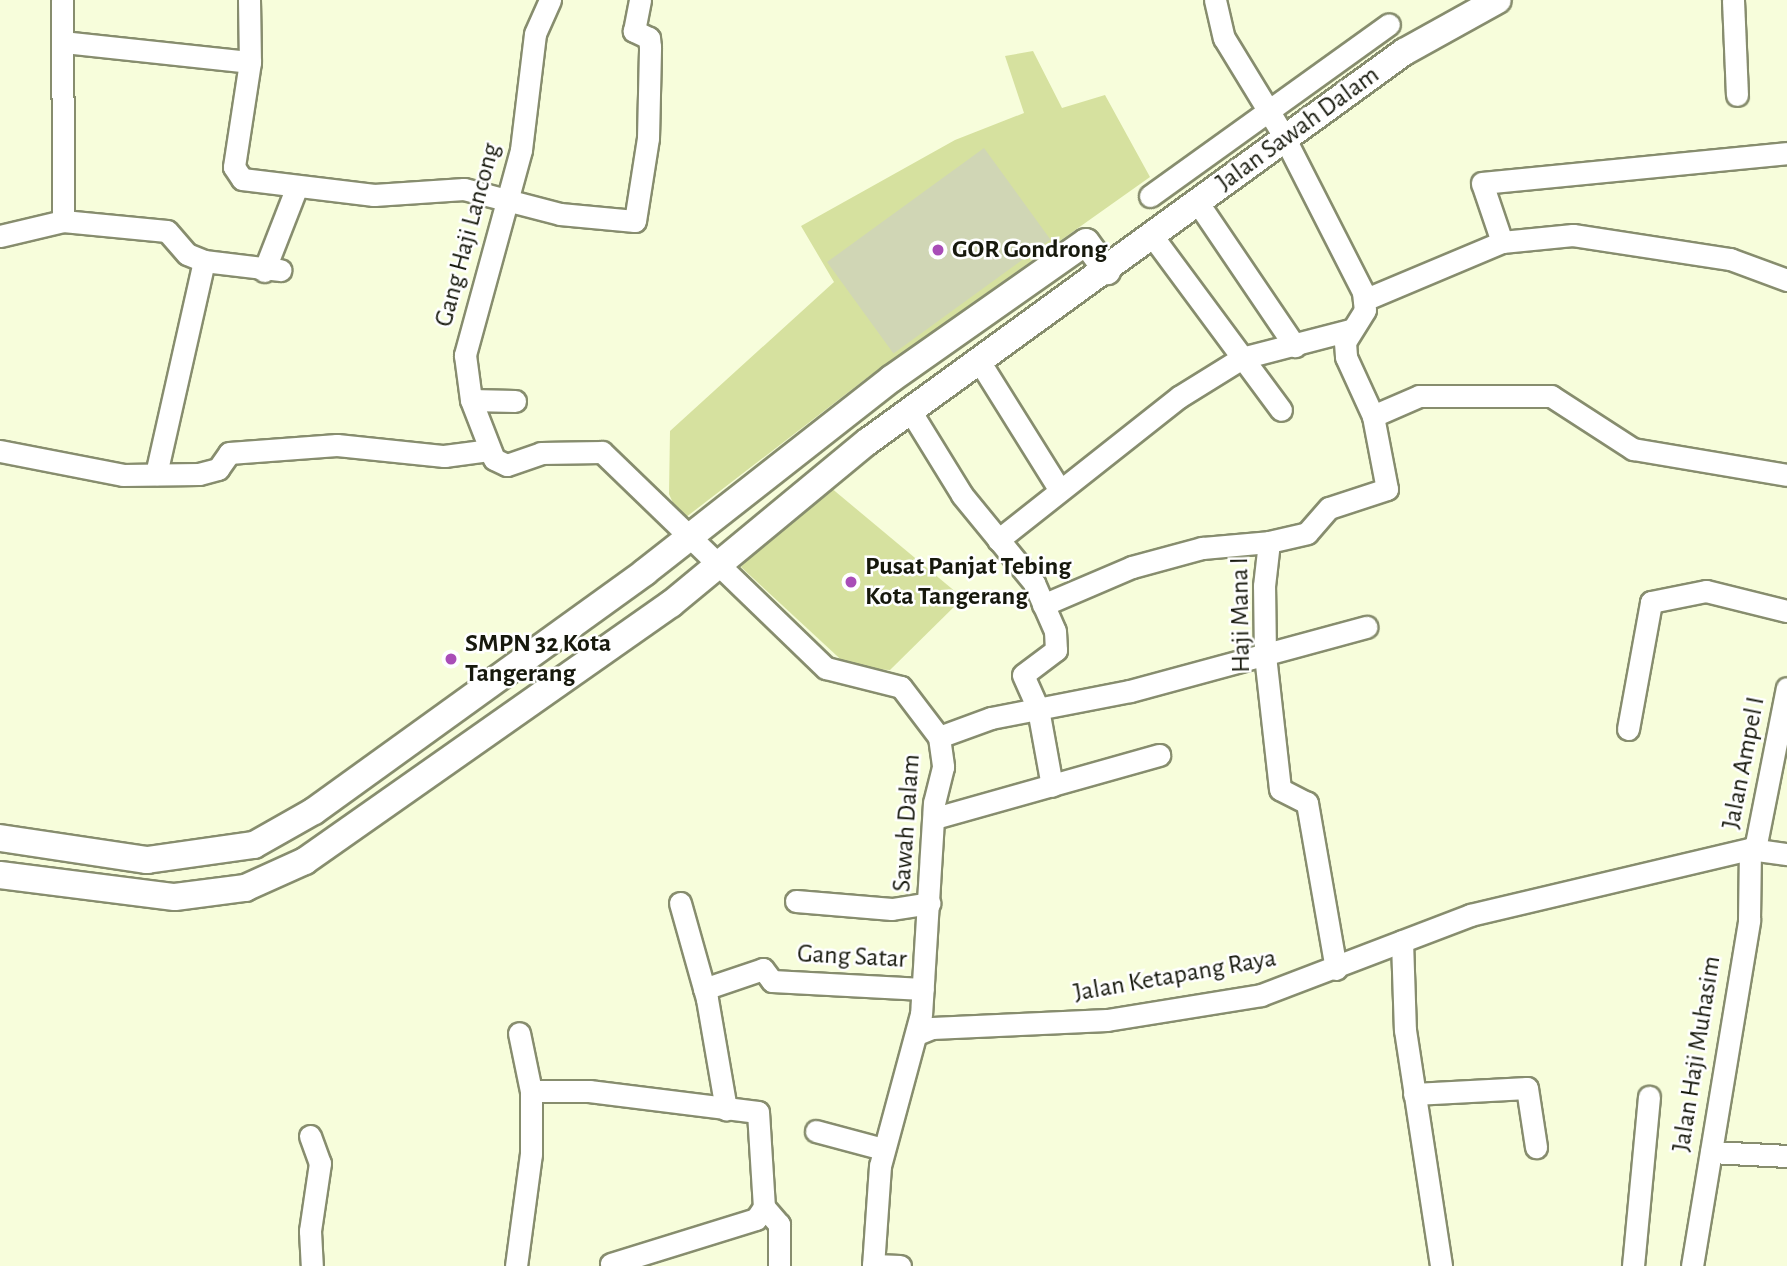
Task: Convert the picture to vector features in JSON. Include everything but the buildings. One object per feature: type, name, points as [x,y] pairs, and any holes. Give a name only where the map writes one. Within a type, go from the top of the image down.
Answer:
[{"type":"street","points":[[62,0],[63,221]]},
{"type":"street","points":[[249,0],[250,62],[234,167],[242,179],[296,189],[374,195],[464,189],[606,220],[639,216],[650,47],[649,38],[634,32],[640,0]]},
{"type":"street","name":"Gang Haji Lancong","points":[[489,450],[471,400],[465,355],[521,150],[535,34],[550,0]]},
{"type":"street","points":[[1215,0],[1224,38],[1277,125],[1364,300]]},
{"type":"street","name":"Jalan Sawah Dalam","points":[[1096,257],[1153,237],[1198,203],[1277,125],[1498,0]]},
{"type":"street","points":[[1733,0],[1737,95]]},
{"type":"street","points":[[1150,196],[1277,125],[1389,24]]},
{"type":"street","points":[[63,41],[250,62]]},
{"type":"street","points":[[1502,242],[1482,183],[1787,153]]},
{"type":"street","points":[[0,236],[63,221],[166,231],[187,254],[204,261],[272,270],[296,189]]},
{"type":"street","points":[[1198,203],[1295,346]]},
{"type":"street","points":[[1153,237],[1281,410]]},
{"type":"street","points":[[1787,280],[1760,266],[1613,238],[1502,242],[1364,300],[1350,330],[1346,357],[1373,416],[1419,396],[1551,396],[1633,449],[1787,475]]},
{"type":"street","points":[[0,875],[175,897],[245,888],[265,861],[314,811],[658,588],[716,564],[911,412],[981,364],[1096,257]]},
{"type":"street","points":[[0,838],[147,860],[265,861],[364,822],[658,588],[692,541],[767,473],[1096,257]]},
{"type":"street","points":[[156,474],[204,261]]},
{"type":"street","points":[[998,540],[1059,489],[1242,358],[1350,330]]},
{"type":"street","points":[[981,364],[1059,489]]},
{"type":"street","points":[[471,400],[515,401]]},
{"type":"street","points":[[911,412],[961,495],[998,540],[1043,605],[1058,644],[1025,669],[1038,709],[1052,786]]},
{"type":"street","name":"Haji Mana I","points":[[1336,969],[1307,803],[1280,789],[1265,655],[1269,542],[1307,533],[1329,508],[1387,489],[1373,416]]},
{"type":"street","points":[[0,451],[88,471],[156,474],[218,469],[229,453],[337,445],[444,456],[489,450],[507,465],[541,453],[602,452],[692,541]]},
{"type":"street","points":[[767,473],[792,504]]},
{"type":"street","name":"Sawah Dalam","points":[[692,541],[826,668],[901,687],[939,737],[943,767],[935,818],[923,989],[917,1034]]},
{"type":"street","points":[[1043,605],[1143,564],[1202,548],[1269,542]]},
{"type":"street","points":[[1628,729],[1651,602],[1706,591],[1787,611]]},
{"type":"street","points":[[939,737],[1038,709],[1265,655],[1366,627]]},
{"type":"street","name":"Jalan Ampel I","points":[[1753,849],[1787,688]]},
{"type":"street","points":[[935,818],[1159,755]]},
{"type":"street","name":"Jalan Ketapang Raya","points":[[917,1034],[1179,1009],[1261,995],[1482,912],[1753,849],[1787,854]]},
{"type":"street","name":"Jalan Haji Muhasim","points":[[1692,1266],[1749,920],[1753,849]]},
{"type":"street","points":[[796,901],[892,909],[930,903]]},
{"type":"street","points":[[680,903],[704,989],[726,1109]]},
{"type":"street","points":[[1402,940],[1414,1094],[1441,1266]]},
{"type":"street","name":"Gang Satar","points":[[704,989],[763,969],[772,981],[923,989]]},
{"type":"street","points":[[516,1266],[529,1179],[531,1091],[519,1033]]},
{"type":"street","points":[[900,1266],[873,1266],[883,1149],[917,1034]]},
{"type":"street","points":[[1414,1094],[1527,1088],[1536,1147]]},
{"type":"street","points":[[531,1091],[589,1091],[758,1112],[764,1207],[757,1219],[611,1264]]},
{"type":"street","points":[[1633,1266],[1649,1097]]},
{"type":"street","points":[[816,1131],[883,1149]]},
{"type":"street","points":[[310,1136],[320,1163],[310,1231],[312,1266]]},
{"type":"street","points":[[1711,1152],[1787,1156]]},
{"type":"street","points":[[764,1207],[779,1224],[779,1266]]},
{"type":"green space","points":[[1033,51],[1062,108],[1105,95],[1150,177],[868,377],[681,521],[669,494],[670,431],[834,282],[801,226],[955,140],[1024,113],[1005,56]]},
{"type":"green space","name":"Pusat Panjat Tebing Kota Tangerang","points":[[830,487],[963,598],[890,670],[850,668],[741,567],[785,519]]},
{"type":"place","name":"GOR Gondrong","points":[[938,250]]},
{"type":"place","name":"Pusat Panjat Tebing Kota Tangerang","points":[[851,582]]},
{"type":"place","name":"SMPN 32 Kota Tangerang","points":[[451,659]]}]
